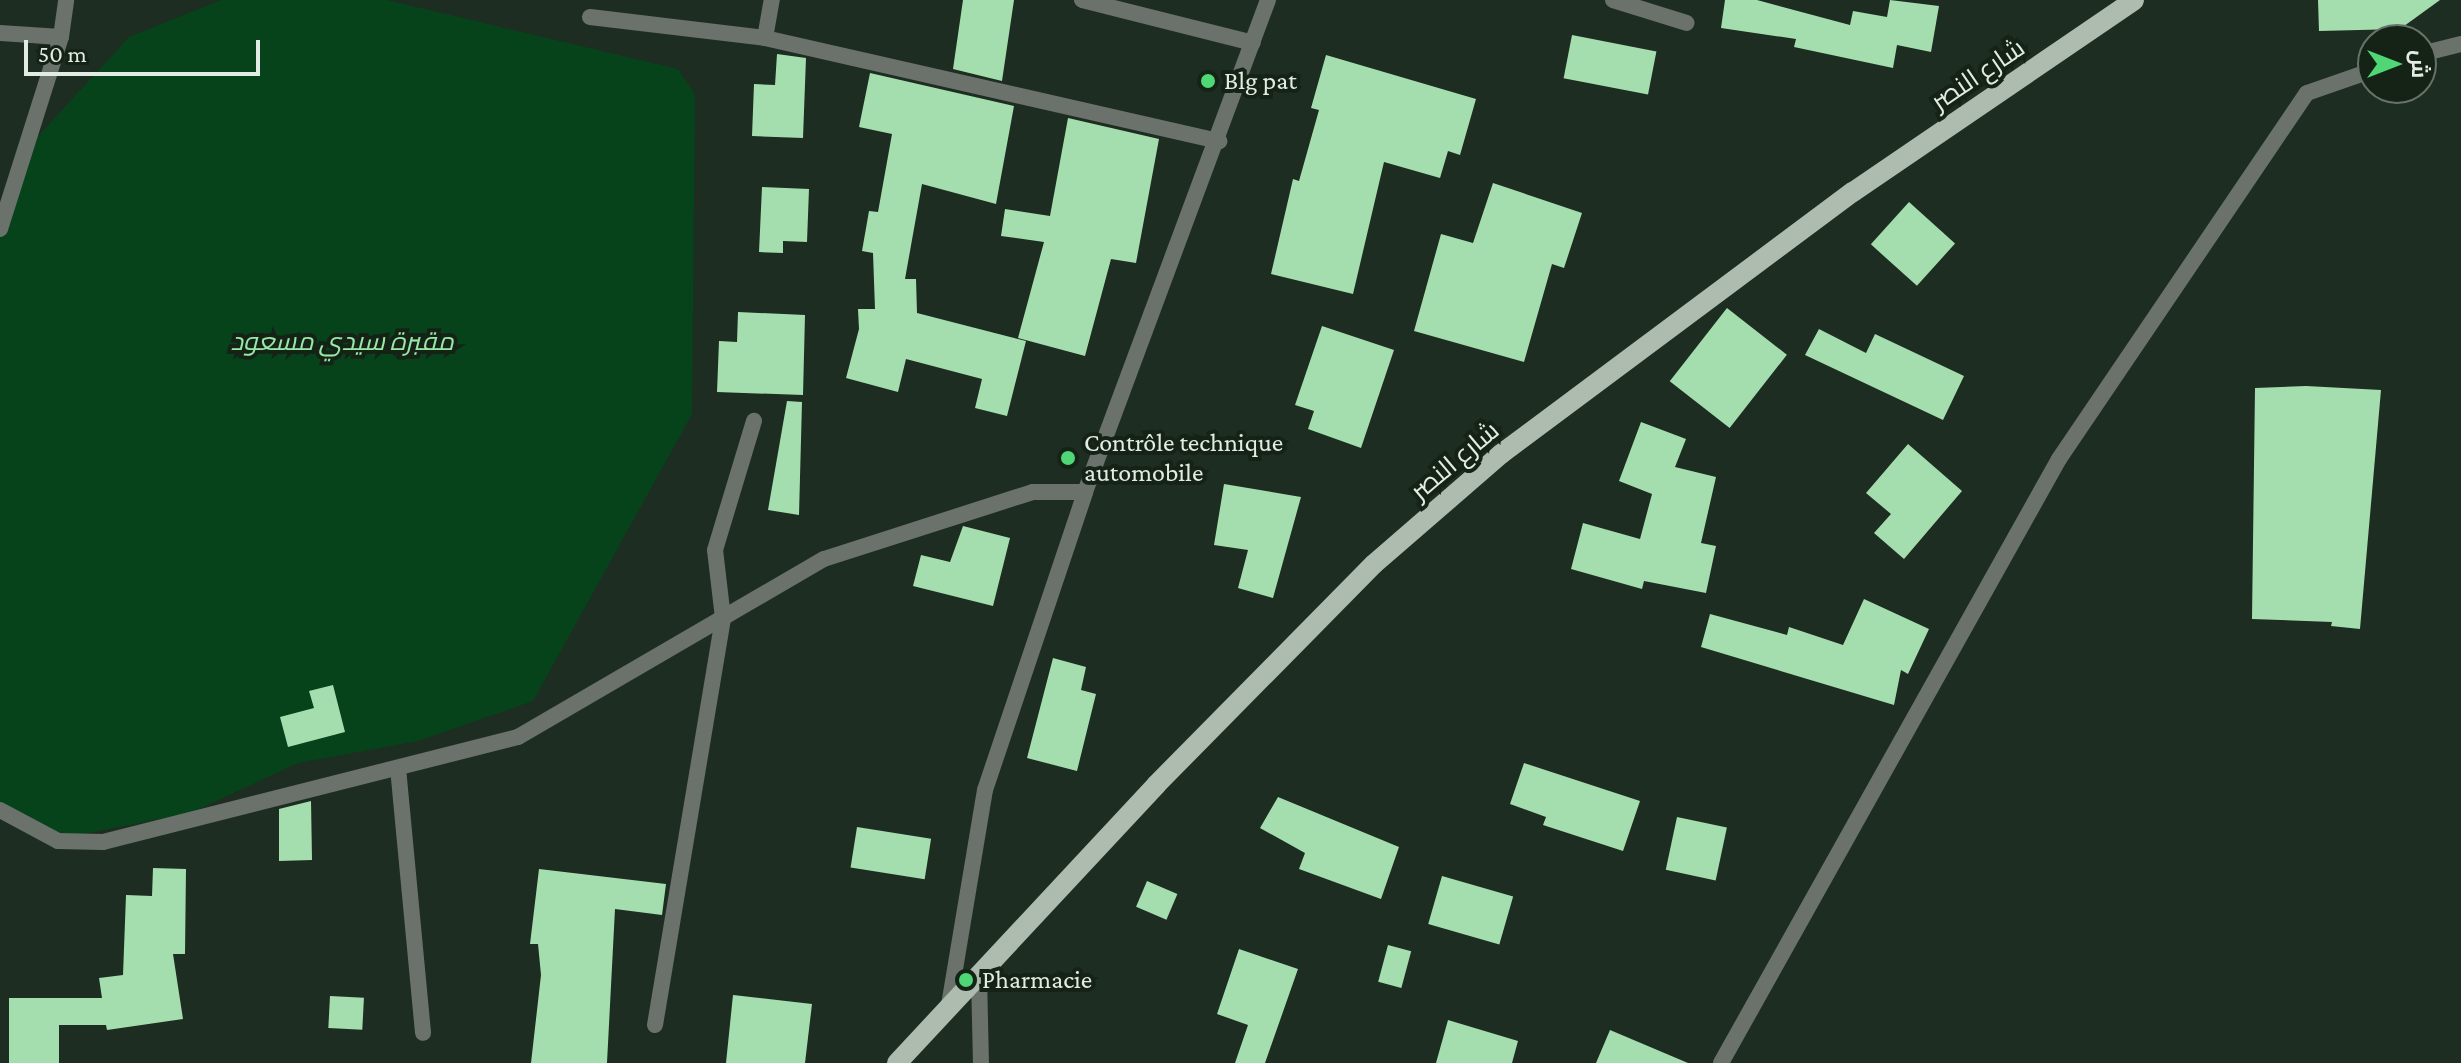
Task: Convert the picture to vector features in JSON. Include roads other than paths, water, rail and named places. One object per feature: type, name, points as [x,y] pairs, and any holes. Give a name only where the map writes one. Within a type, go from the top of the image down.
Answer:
[{"type":"main road","name":"شارع النصر","points":[[897,1063],[1156,785],[1374,564],[1501,454],[1853,192],[2134,0]]},
{"type":"street","points":[[0,229],[61,37],[66,0]]},
{"type":"street","points":[[765,38],[772,0]]},
{"type":"street","points":[[1082,0],[1253,43]]},
{"type":"street","points":[[949,1005],[985,790],[1085,492],[1219,141],[1268,0]]},
{"type":"street","points":[[1613,0],[1687,23]]},
{"type":"street","points":[[590,17],[765,38],[1219,141]]},
{"type":"street","points":[[0,33],[61,37]]},
{"type":"street","points":[[2437,50],[2461,44]]},
{"type":"street","points":[[1721,1063],[2059,459],[2307,93],[2357,76]]},
{"type":"street","points":[[655,1025],[723,618],[715,550],[754,421]]},
{"type":"street","points":[[0,810],[58,841],[103,842],[518,737],[824,559],[1033,492],[1085,492]]},
{"type":"street","points":[[398,768],[423,1033]]},
{"type":"street","points":[[979,976],[981,1063]]},
{"type":"place","name":"Blg pat","points":[[1208,81]]},
{"type":"place","name":"Contrôle technique automobile","points":[[1068,458]]},
{"type":"place","name":"Pharmacie","points":[[966,980]]},
{"type":"park label","name":"مقبرة سيدي مسعود","points":[[342,342]]}]
